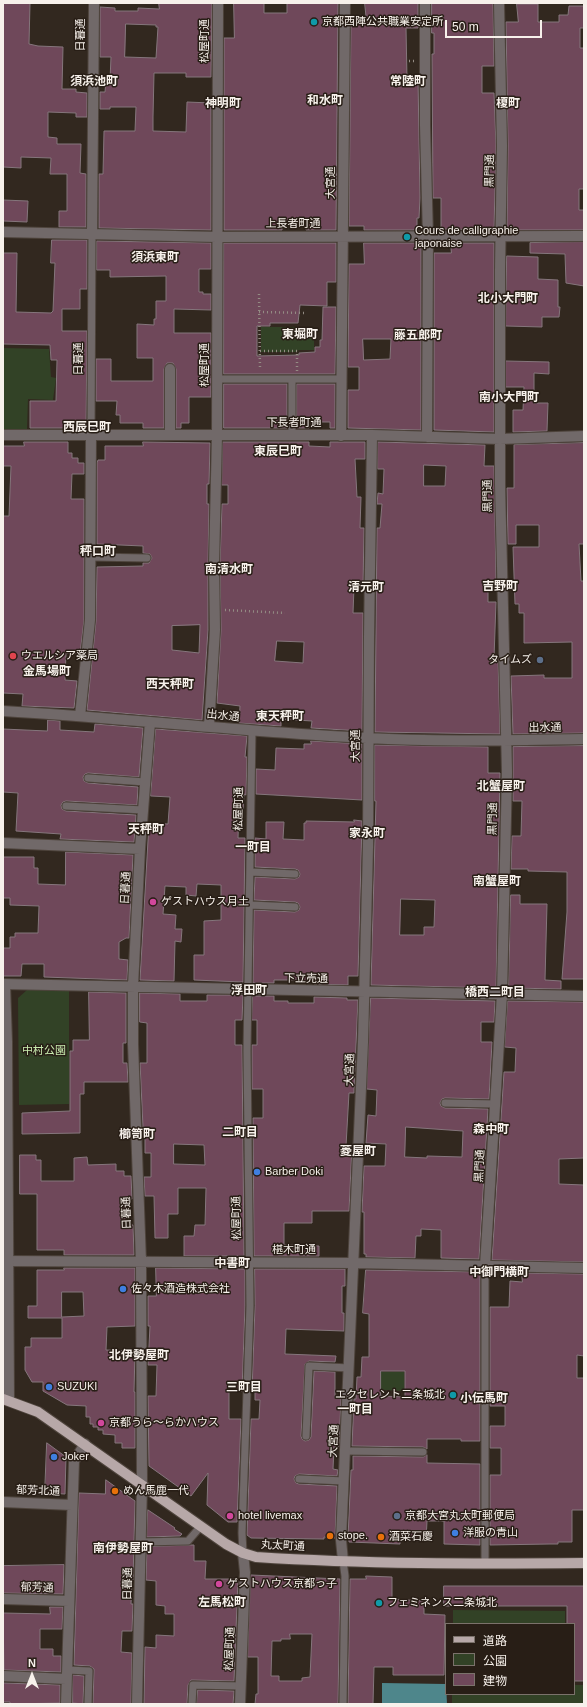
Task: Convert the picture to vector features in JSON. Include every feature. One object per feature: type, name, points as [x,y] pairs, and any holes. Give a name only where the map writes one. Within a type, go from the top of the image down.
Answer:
[{"type":"main road","name":"丸太町通","points":[[6,1400],[38,1412],[226,1544],[243,1553],[259,1557],[343,1561],[484,1564],[584,1563]]},
{"type":"street","name":"日暮通","points":[[92,234],[94,3]]},
{"type":"street","name":"松屋町通","points":[[209,726],[215,630],[218,3]]},
{"type":"street","name":"大宮通","points":[[341,436],[345,3]]},
{"type":"street","points":[[426,3],[425,125],[428,237],[426,438]]},
{"type":"street","name":"黒門通","points":[[485,1266],[502,994],[506,772],[500,438],[500,235],[502,146],[500,3]]},
{"type":"street","name":"上長者町通","points":[[3,232],[217,237],[428,237],[500,235],[584,236]]},
{"type":"street","points":[[170,369],[170,435]]},
{"type":"street","name":"下長者町通","points":[[3,434],[372,435],[426,438],[584,436]]},
{"type":"street","name":"日暮通","points":[[80,716],[90,620],[91,435]]},
{"type":"street","name":"大宮通","points":[[343,1561],[342,1540],[344,1481],[360,1137],[368,847],[372,435]]},
{"type":"street","name":"出水通","points":[[3,712],[80,716],[209,726],[252,731],[368,738],[506,740],[584,739]]},
{"type":"street","name":"日暮通","points":[[136,1704],[142,1484],[141,1262],[133,1044],[133,986],[140,849],[150,722]]},
{"type":"street","points":[[3,843],[140,849]]},
{"type":"street","points":[[4,984],[6,1400]]},
{"type":"street","name":"下立売通","points":[[4,984],[584,996]]},
{"type":"street","name":"椹木町通","points":[[6,1261],[354,1263],[584,1268]]},
{"type":"street","points":[[66,1704],[74,1461],[85,1444]]},
{"type":"street","name":"郁芳北通","points":[[3,1502],[72,1505]]},
{"type":"street","name":"松屋町通","points":[[240,1704],[245,1572],[243,1553]]},
{"type":"street","name":"郁芳通","points":[[3,1599],[69,1602]]},
{"type":"street","points":[[3,1676],[67,1675]]},
{"type":"lane","name":"日暮通","points":[[91,435],[92,234]]},
{"type":"lane","points":[[217,379],[341,379]]},
{"type":"lane","points":[[292,435],[294,379]]},
{"type":"lane","points":[[90,557],[147,558]]},
{"type":"lane","name":"松屋町通","points":[[243,1553],[250,1262],[247,1051],[252,731]]},
{"type":"lane","points":[[88,778],[145,782]]},
{"type":"lane","points":[[66,806],[143,810]]},
{"type":"lane","points":[[250,872],[295,874]]},
{"type":"lane","points":[[250,905],[295,907]]},
{"type":"lane","points":[[445,1103],[494,1104]]},
{"type":"lane","name":"黒門通","points":[[484,1564],[485,1266]]},
{"type":"lane","points":[[306,1436],[309,1366],[349,1368]]},
{"type":"lane","points":[[346,1451],[423,1452]]},
{"type":"lane","points":[[299,1479],[344,1481]]},
{"type":"lane","points":[[141,1542],[188,1541],[201,1526]]},
{"type":"lane","name":"大宮通","points":[[343,1561],[345,1576],[343,1704]]},
{"type":"lane","points":[[67,1675],[89,1671],[88,1704]]},
{"type":"lane","points":[[192,1704],[193,1685],[241,1686]]},
{"type":"path","points":[[259,294],[260,379]]},
{"type":"path","points":[[259,312],[307,313]]},
{"type":"path","points":[[260,351],[296,351],[294,379]]},
{"type":"path","points":[[215,610],[285,613]]},
{"type":"green space","points":[[261,327],[314,327],[314,350],[298,350],[297,352],[261,352]]},
{"type":"green space","points":[[3,348],[49,349],[51,377],[56,378],[53,400],[28,399],[27,429],[3,429]]},
{"type":"green space","name":"中村公園","points":[[27,990],[69,990],[69,1104],[19,1105],[18,998]]},
{"type":"green space","points":[[381,1372],[404,1372],[404,1391],[381,1390]]},
{"type":"green space","points":[[453,1610],[565,1611],[565,1623],[453,1623]]},
{"type":"green space","points":[[575,1685],[584,1685],[584,1704],[452,1704],[452,1695],[575,1695]]},
{"type":"water","points":[[382,1683],[445,1684],[447,1704],[382,1704]]},
{"type":"building","points":[[3,3],[30,3],[29,44],[38,46],[63,47],[62,89],[76,89],[76,92],[87,93],[87,117],[76,117],[76,113],[48,112],[48,137],[57,138],[57,144],[81,144],[80,173],[86,174],[86,227],[59,227],[59,211],[67,211],[67,174],[50,174],[51,158],[21,157],[21,168],[3,167]]},
{"type":"building","points":[[159,3],[212,3],[211,77],[186,77],[186,73],[154,73],[153,117],[153,131],[186,132],[187,102],[211,103],[211,230],[99,228],[99,174],[103,174],[104,131],[135,131],[136,107],[110,107],[110,109],[100,109],[100,92],[105,92],[106,80],[110,80],[111,57],[100,57],[100,7],[115,8],[115,11],[138,11],[138,8],[159,9]],"holes":[[[126,24],[156,25],[156,27],[158,27],[156,58],[125,57]]]},
{"type":"building","points":[[234,3],[264,3],[264,13],[287,13],[287,3],[338,3],[336,230],[306,230],[306,222],[282,221],[282,230],[224,230],[224,38],[234,38]]},
{"type":"building","points":[[365,3],[418,3],[418,28],[406,28],[407,79],[418,79],[420,198],[417,230],[364,230],[364,226],[349,226],[351,20],[366,20]]},
{"type":"building","points":[[432,3],[493,3],[494,66],[482,66],[482,93],[494,93],[496,146],[494,230],[441,229],[441,198],[433,198],[432,54],[434,54],[434,33],[432,33]]},
{"type":"building","points":[[517,4],[538,4],[538,22],[559,22],[559,15],[568,15],[569,6],[584,6],[584,28],[580,28],[580,48],[584,48],[584,189],[579,189],[579,210],[584,210],[584,230],[507,230],[508,146],[506,22],[518,22]]},
{"type":"building","points":[[3,200],[28,201],[27,222],[3,221]]},
{"type":"building","points":[[52,240],[87,240],[87,289],[80,289],[80,309],[62,309],[62,331],[87,331],[86,428],[30,428],[30,401],[56,401],[57,360],[51,360],[50,345],[3,344],[3,253],[17,253],[16,312],[51,313],[53,311],[55,263],[51,263]]},
{"type":"building","points":[[97,241],[211,243],[211,269],[199,269],[199,292],[203,292],[203,294],[211,294],[211,310],[174,309],[174,333],[211,333],[211,397],[189,397],[189,423],[181,423],[181,428],[176,428],[176,369],[173,363],[167,363],[164,369],[164,428],[143,428],[143,423],[120,423],[120,415],[116,415],[117,401],[96,401],[96,359],[111,359],[111,381],[153,381],[153,358],[137,358],[137,324],[154,325],[154,319],[156,319],[156,301],[166,301],[166,276],[110,277],[110,270],[97,270]]},
{"type":"building","points":[[584,242],[584,286],[566,283],[565,254],[530,253],[530,243]]},
{"type":"building","points":[[224,243],[336,243],[336,282],[327,282],[327,306],[300,305],[298,323],[270,323],[270,326],[257,326],[257,356],[299,355],[299,353],[315,352],[315,347],[320,347],[320,340],[322,340],[323,307],[336,307],[335,374],[224,374]]},
{"type":"building","points":[[364,243],[421,243],[421,430],[348,428],[348,390],[359,390],[359,367],[348,367],[349,264],[364,264]],"holes":[[[363,339],[391,339],[390,359],[364,360]]]},
{"type":"building","points":[[451,243],[494,243],[494,432],[434,430],[434,253],[451,253]]},
{"type":"building","points":[[507,256],[538,257],[538,279],[558,280],[558,307],[560,307],[559,317],[542,317],[542,327],[506,326]]},
{"type":"building","points":[[506,361],[549,362],[549,374],[534,373],[534,403],[548,403],[547,431],[513,432],[513,410],[523,410],[524,387],[506,387]]},
{"type":"building","points":[[224,384],[287,384],[287,428],[224,428]]},
{"type":"building","points":[[297,384],[335,384],[335,428],[330,428],[330,422],[309,422],[309,428],[297,428]]},
{"type":"building","points":[[24,442],[68,442],[68,453],[72,453],[72,458],[78,458],[78,463],[84,463],[84,474],[72,474],[71,499],[84,499],[84,620],[80,654],[66,653],[65,680],[77,681],[74,708],[22,706],[23,694],[3,693],[3,516],[9,516],[11,466],[3,466],[3,446],[24,446]]},
{"type":"building","points":[[143,442],[210,443],[209,484],[207,484],[207,504],[209,504],[208,630],[202,720],[87,710],[96,621],[97,567],[143,566],[143,563],[149,563],[152,558],[150,554],[143,553],[143,546],[97,544],[97,463],[98,460],[105,460],[105,446],[143,446]],"holes":[[[200,625],[199,653],[172,650],[172,626]]]},
{"type":"building","points":[[223,442],[309,442],[309,446],[330,447],[330,442],[365,442],[365,459],[355,459],[357,497],[361,497],[360,528],[364,528],[363,587],[354,587],[353,613],[363,613],[362,731],[311,728],[312,721],[281,719],[281,726],[239,723],[240,706],[217,703],[221,630],[220,564],[222,504],[228,504],[228,485],[222,485]],"holes":[[[277,641],[304,642],[303,663],[275,661]]]},
{"type":"building","points":[[378,442],[485,445],[484,466],[494,466],[496,582],[488,582],[488,602],[496,602],[494,658],[498,658],[500,734],[375,732],[377,528],[380,528],[382,504],[377,504],[378,493],[383,494],[384,469],[378,469]],"holes":[[[424,465],[446,466],[445,486],[424,486]]]},
{"type":"building","points":[[584,443],[584,544],[579,544],[581,581],[584,581],[584,733],[513,734],[511,676],[544,675],[544,678],[572,678],[572,642],[524,643],[524,613],[519,613],[519,604],[515,604],[513,547],[539,547],[539,525],[516,525],[516,544],[508,544],[507,488],[514,488],[514,445]]},
{"type":"building","points":[[48,720],[60,721],[60,730],[94,732],[95,724],[143,728],[139,777],[88,773],[83,777],[84,781],[88,783],[138,787],[137,805],[66,801],[61,805],[62,809],[66,811],[136,815],[134,842],[60,839],[61,834],[16,831],[18,793],[3,792],[3,729],[47,731]]},
{"type":"building","points":[[156,729],[247,736],[245,757],[247,757],[246,795],[244,794],[243,810],[239,809],[238,838],[245,838],[243,982],[194,980],[194,955],[204,955],[204,921],[221,920],[221,885],[197,884],[196,896],[186,895],[186,887],[165,886],[163,914],[176,915],[175,929],[182,929],[181,942],[175,941],[174,981],[140,980],[149,823],[168,824],[170,797],[151,796]]},
{"type":"building","points":[[311,741],[362,744],[362,800],[256,794],[256,769],[275,770],[276,748],[304,749],[304,744],[311,744]]},
{"type":"building","points":[[375,745],[488,747],[488,773],[500,773],[496,988],[371,985]],"holes":[[[401,899],[435,900],[434,927],[424,927],[424,935],[400,935]]]},
{"type":"building","points":[[584,746],[584,979],[562,979],[567,912],[567,872],[511,869],[512,836],[521,836],[522,801],[513,801],[513,747]]},
{"type":"building","points":[[354,820],[362,821],[358,976],[348,976],[348,985],[314,984],[314,981],[296,980],[274,980],[274,983],[253,983],[254,910],[295,912],[299,910],[300,907],[298,903],[295,902],[254,900],[255,877],[295,879],[299,877],[300,874],[298,870],[295,869],[255,867],[255,838],[266,839],[266,822],[284,822],[283,839],[304,840],[304,823],[306,823],[306,821],[354,822]]},
{"type":"building","points":[[66,852],[133,855],[129,938],[119,942],[119,959],[128,960],[127,980],[44,977],[44,964],[22,964],[21,976],[3,976],[3,948],[10,948],[10,937],[15,937],[15,933],[38,933],[39,906],[10,905],[10,898],[3,898],[3,857],[34,857],[34,868],[38,868],[38,884],[65,885]]},
{"type":"building","points":[[511,895],[520,895],[520,904],[547,904],[545,980],[561,981],[561,989],[509,988]]},
{"type":"building","points":[[89,992],[126,993],[126,1043],[123,1043],[123,1063],[127,1063],[128,1082],[84,1082],[84,1094],[80,1094],[80,1133],[22,1134],[22,1113],[70,1111],[70,1051],[73,1051],[73,1040],[89,1040]]},
{"type":"building","points":[[140,993],[180,994],[180,1001],[207,1001],[207,995],[243,995],[242,1020],[235,1020],[235,1045],[242,1045],[244,1256],[184,1256],[184,1236],[194,1236],[195,1225],[205,1225],[206,1188],[178,1188],[178,1214],[168,1214],[168,1238],[155,1238],[154,1196],[145,1196],[144,1177],[151,1177],[151,1153],[145,1153],[145,1127],[143,1127],[140,1063],[147,1063],[147,1023],[140,1022]],"holes":[[[174,1144],[204,1145],[205,1165],[174,1164]]]},
{"type":"building","points":[[253,996],[274,996],[274,1001],[288,1001],[288,1003],[314,1003],[314,997],[347,998],[347,1000],[358,1000],[354,1093],[349,1093],[346,1146],[352,1146],[349,1211],[312,1211],[312,1223],[284,1223],[284,1245],[319,1246],[319,1256],[254,1256],[253,1118],[263,1118],[263,1089],[252,1089],[252,1045],[257,1045],[257,1020],[252,1020]]},
{"type":"building","points":[[371,998],[495,1001],[494,1022],[481,1022],[481,1042],[492,1042],[489,1099],[445,1098],[442,1099],[440,1103],[441,1106],[445,1108],[488,1109],[479,1259],[441,1258],[441,1230],[421,1229],[421,1236],[416,1236],[415,1258],[366,1257],[366,1254],[364,1254],[364,1212],[362,1212],[364,1166],[385,1166],[386,1144],[366,1143],[368,1115],[376,1116],[377,1090],[367,1089]],"holes":[[[406,1127],[463,1131],[462,1157],[405,1157]]]},
{"type":"building","points":[[508,1001],[584,1002],[584,1158],[559,1159],[559,1184],[584,1185],[584,1262],[492,1260],[504,1072],[515,1072],[516,1048],[505,1047]]},
{"type":"building","points":[[20,1155],[36,1155],[36,1160],[41,1160],[41,1181],[74,1181],[74,1158],[87,1157],[88,1165],[116,1164],[116,1171],[124,1171],[124,1176],[131,1176],[132,1199],[125,1200],[126,1225],[133,1225],[134,1255],[64,1255],[64,1250],[37,1250],[37,1194],[20,1194]]},
{"type":"building","points":[[64,1268],[135,1268],[135,1326],[107,1327],[106,1350],[135,1351],[135,1448],[122,1448],[122,1443],[115,1443],[115,1435],[103,1434],[103,1430],[98,1430],[98,1427],[93,1427],[93,1424],[90,1424],[90,1417],[86,1417],[86,1406],[67,1405],[43,1391],[43,1382],[32,1382],[25,1370],[25,1347],[31,1347],[31,1338],[62,1338],[62,1318],[28,1318],[28,1306],[37,1306],[37,1270],[64,1270]],"holes":[[[62,1292],[83,1292],[84,1316],[62,1317]]]},
{"type":"building","points":[[156,1268],[245,1269],[242,1391],[229,1390],[229,1419],[241,1419],[237,1522],[228,1522],[207,1505],[208,1473],[191,1496],[149,1466],[148,1396],[156,1396],[157,1365],[148,1365],[150,1326],[148,1326],[148,1296],[156,1296]]},
{"type":"building","points":[[255,1269],[345,1269],[345,1286],[342,1286],[344,1331],[286,1329],[285,1354],[336,1356],[335,1362],[309,1361],[305,1364],[301,1436],[305,1441],[309,1440],[311,1437],[314,1371],[335,1372],[335,1398],[341,1398],[339,1447],[334,1447],[333,1469],[338,1470],[337,1476],[299,1474],[295,1476],[294,1479],[296,1483],[299,1484],[337,1486],[335,1538],[251,1538],[247,1535],[251,1419],[259,1419],[260,1400],[255,1400],[255,1392],[252,1391]]},
{"type":"building","points":[[366,1270],[480,1272],[480,1441],[461,1441],[461,1439],[427,1439],[427,1449],[423,1447],[352,1446],[354,1399],[356,1399],[357,1377],[361,1377],[362,1357],[369,1357],[369,1314],[363,1313]],"holes":[[[381,1371],[405,1371],[405,1397],[381,1396]]]},
{"type":"building","points":[[522,1273],[584,1274],[584,1356],[577,1355],[577,1378],[584,1378],[584,1510],[572,1510],[572,1542],[558,1542],[558,1544],[490,1545],[490,1475],[501,1475],[501,1448],[490,1448],[490,1426],[505,1426],[505,1406],[490,1406],[490,1307],[509,1307],[510,1281],[522,1282]]},
{"type":"building","points":[[47,1443],[66,1457],[65,1494],[45,1493]]},
{"type":"building","points":[[427,1455],[427,1463],[480,1464],[480,1545],[444,1544],[444,1521],[427,1521],[426,1541],[400,1540],[400,1544],[349,1542],[351,1470],[353,1470],[353,1456],[423,1457]]},
{"type":"building","points":[[106,1480],[135,1501],[131,1604],[133,1604],[132,1631],[122,1631],[121,1652],[132,1653],[131,1704],[93,1704],[94,1669],[90,1666],[74,1665],[79,1493],[105,1494]]},
{"type":"building","points":[[148,1510],[182,1534],[180,1536],[147,1537]]},
{"type":"building","points":[[194,1545],[194,1561],[206,1561],[205,1579],[238,1579],[234,1681],[191,1680],[188,1685],[187,1704],[144,1704],[145,1647],[156,1648],[156,1635],[174,1636],[174,1614],[165,1614],[165,1606],[156,1605],[156,1581],[146,1580],[147,1547]]},
{"type":"building","points":[[64,1565],[63,1594],[3,1593],[3,1566]]},
{"type":"building","points":[[251,1575],[340,1579],[338,1704],[255,1704],[256,1694],[258,1694],[258,1657],[248,1657]],"holes":[[[290,1634],[312,1634],[310,1677],[302,1678],[302,1681],[279,1681],[279,1676],[271,1676],[272,1641],[290,1639]]]},
{"type":"building","points":[[366,1576],[392,1577],[392,1599],[424,1601],[424,1614],[445,1615],[444,1675],[393,1675],[393,1667],[374,1667],[373,1704],[348,1704],[350,1579],[366,1579]]},
{"type":"building","points":[[444,1586],[584,1586],[584,1681],[575,1681],[575,1623],[567,1623],[567,1606],[444,1606]]},
{"type":"building","points":[[50,1607],[63,1607],[62,1629],[40,1629],[40,1649],[53,1649],[53,1656],[61,1656],[61,1672],[4,1670],[3,1613],[50,1614]]},
{"type":"building","points":[[73,1675],[84,1676],[83,1704],[73,1703]]},
{"type":"building","points":[[4,1683],[60,1685],[60,1703],[10,1704],[10,1702],[3,1702]]},
{"type":"building","points":[[198,1690],[234,1691],[233,1704],[197,1704]]},
{"type":"place","name":"京都西陣公共職業安定所","points":[[314,22]]},
{"type":"place","name":"Cours de calligraphie japonaise","points":[[407,237]]},
{"type":"place","name":"ウエルシア薬局","points":[[13,656]]},
{"type":"place","name":"タイムズ","points":[[540,660]]},
{"type":"place","name":"ゲストハウス月土","points":[[153,902]]},
{"type":"place","name":"Barber Doki","points":[[257,1172]]},
{"type":"place","name":"佐々木酒造株式会社","points":[[123,1289]]},
{"type":"place","name":"SUZUKI","points":[[49,1387]]},
{"type":"place","name":"エクセレント二条城北","points":[[453,1395]]},
{"type":"place","name":"京都うら〜らかハウス","points":[[101,1423]]},
{"type":"place","name":"Joker","points":[[54,1457]]},
{"type":"place","name":"めん馬鹿一代","points":[[115,1491]]},
{"type":"place","name":"hotel livemax","points":[[230,1516]]},
{"type":"place","name":"京都大宮丸太町郵便局","points":[[397,1516]]},
{"type":"place","name":"洋服の青山","points":[[455,1533]]},
{"type":"place","name":"stope.","points":[[330,1536]]},
{"type":"place","name":"酒菜石慶","points":[[381,1537]]},
{"type":"place","name":"ゲストハウス京都っ子","points":[[219,1584]]},
{"type":"place","name":"フェミネンス二条城北","points":[[379,1603]]},
{"type":"district","name":"須浜池町","points":[[94,82]]},
{"type":"district","name":"常陸町","points":[[408,82]]},
{"type":"district","name":"和水町","points":[[325,101]]},
{"type":"district","name":"神明町","points":[[223,104]]},
{"type":"district","name":"榎町","points":[[508,104]]},
{"type":"district","name":"須浜東町","points":[[155,258]]},
{"type":"district","name":"北小大門町","points":[[508,299]]},
{"type":"district","name":"東堀町","points":[[300,335]]},
{"type":"district","name":"藤五郎町","points":[[418,336]]},
{"type":"district","name":"南小大門町","points":[[509,398]]},
{"type":"district","name":"西辰巳町","points":[[87,428]]},
{"type":"district","name":"東辰巳町","points":[[278,452]]},
{"type":"district","name":"秤口町","points":[[98,552]]},
{"type":"district","name":"南清水町","points":[[229,570]]},
{"type":"district","name":"吉野町","points":[[500,587]]},
{"type":"district","name":"清元町","points":[[366,588]]},
{"type":"district","name":"金馬場町","points":[[47,672]]},
{"type":"district","name":"西天秤町","points":[[170,685]]},
{"type":"district","name":"東天秤町","points":[[280,717]]},
{"type":"district","name":"北蟹屋町","points":[[501,787]]},
{"type":"district","name":"天秤町","points":[[146,830]]},
{"type":"district","name":"家永町","points":[[367,834]]},
{"type":"district","name":"一町目","points":[[253,848]]},
{"type":"district","name":"南蟹屋町","points":[[497,882]]},
{"type":"district","name":"浮田町","points":[[249,991]]},
{"type":"district","name":"橋西二町目","points":[[495,993]]},
{"type":"district","name":"森中町","points":[[491,1130]]},
{"type":"district","name":"二町目","points":[[240,1133]]},
{"type":"district","name":"櫛笥町","points":[[137,1135]]},
{"type":"district","name":"菱屋町","points":[[358,1152]]},
{"type":"district","name":"中書町","points":[[232,1264]]},
{"type":"district","name":"中御門横町","points":[[499,1273]]},
{"type":"district","name":"北伊勢屋町","points":[[139,1356]]},
{"type":"district","name":"三町目","points":[[244,1388]]},
{"type":"district","name":"小伝馬町","points":[[484,1399]]},
{"type":"district","name":"一町目","points":[[355,1410]]},
{"type":"district","name":"南伊勢屋町","points":[[123,1549]]},
{"type":"district","name":"左馬松町","points":[[222,1603]]}]
